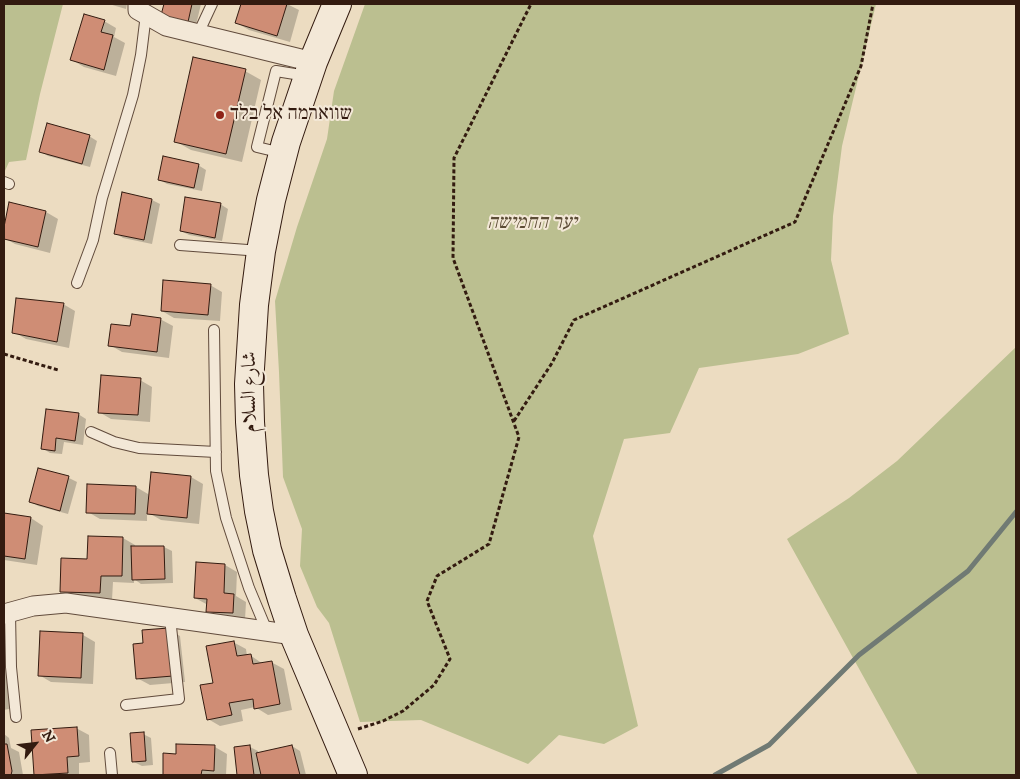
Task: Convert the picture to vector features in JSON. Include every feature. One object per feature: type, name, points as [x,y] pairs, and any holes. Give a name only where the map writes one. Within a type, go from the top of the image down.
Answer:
[{"type":"main road","name":"شارع السلام","points":[[337,4],[311,69],[283,153],[271,200],[261,252],[254,305],[249,384],[254,475],[267,550],[294,635],[336,735],[348,773]]},
{"type":"street","points":[[142,9],[166,26],[311,69]]},
{"type":"street","points":[[7,614],[33,606],[66,603],[294,635]]},
{"type":"lane","points":[[198,34],[212,4]]},
{"type":"lane","points":[[77,283],[94,240],[102,198],[133,95],[141,55],[142,9]]},
{"type":"lane","points":[[180,245],[261,252]]},
{"type":"lane","points":[[214,330],[216,471],[226,518],[249,588],[267,631]]},
{"type":"lane","points":[[91,432],[114,442],[139,448],[216,452]]},
{"type":"lane","points":[[7,614],[16,717]]},
{"type":"lane","points":[[126,705],[179,699],[170,618]]},
{"type":"lane","points":[[110,753],[112,775]]},
{"type":"path","points":[[336,735],[383,721],[403,711],[434,685],[450,659],[427,601],[437,576],[489,544],[519,437],[453,258],[454,158],[531,4]]},
{"type":"path","points":[[514,422],[552,363],[574,320],[795,222],[861,66],[873,4]]},
{"type":"path","points":[[4,354],[58,370]]},
{"type":"green space","points":[[4,4],[63,4],[40,94],[26,160],[9,162],[4,173]]},
{"type":"green space","name":"יער החמישה","points":[[365,4],[876,4],[842,146],[833,216],[831,260],[849,334],[798,354],[699,368],[670,433],[624,439],[593,536],[638,726],[604,744],[559,735],[528,764],[421,720],[360,722],[329,623],[317,607],[300,566],[302,529],[283,477],[275,301],[297,227],[327,139],[334,91]]},
{"type":"green space","points":[[1016,347],[1016,775],[918,775],[787,539],[849,498],[897,461]]},
{"type":"building","points":[[164,4],[192,4],[188,22],[161,15]]},
{"type":"building","points":[[241,4],[287,4],[277,36],[235,23]]},
{"type":"building","points":[[84,14],[105,20],[101,32],[113,35],[104,70],[70,60]]},
{"type":"building","points":[[193,57],[246,69],[226,154],[174,142]]},
{"type":"building","points":[[47,123],[90,135],[82,164],[39,152]]},
{"type":"building","points":[[163,156],[199,164],[194,188],[158,180]]},
{"type":"building","points":[[122,192],[152,199],[144,240],[114,234]]},
{"type":"building","points":[[185,197],[221,203],[215,238],[180,231]]},
{"type":"building","points":[[9,202],[46,211],[38,247],[4,239],[4,227]]},
{"type":"building","points":[[163,280],[211,284],[208,315],[161,311]]},
{"type":"building","points":[[16,298],[64,303],[57,342],[12,333]]},
{"type":"building","points":[[132,314],[161,318],[157,352],[108,346],[111,324],[130,326]]},
{"type":"building","points":[[101,375],[141,378],[138,415],[98,413]]},
{"type":"building","points":[[46,409],[79,413],[75,441],[56,438],[55,451],[41,449]]},
{"type":"building","points":[[38,468],[69,476],[60,511],[29,502]]},
{"type":"building","points":[[151,472],[191,476],[187,518],[147,514]]},
{"type":"building","points":[[87,484],[136,486],[135,514],[86,513]]},
{"type":"building","points":[[4,513],[31,517],[25,559],[4,556]]},
{"type":"building","points":[[88,536],[123,537],[122,576],[101,576],[100,593],[60,592],[61,558],[87,559]]},
{"type":"building","points":[[131,546],[164,546],[165,579],[132,580]]},
{"type":"building","points":[[196,562],[225,564],[224,593],[234,594],[233,613],[206,612],[207,599],[194,598]]},
{"type":"building","points":[[169,628],[173,676],[136,679],[133,644],[143,643],[142,630]]},
{"type":"building","points":[[40,631],[83,633],[81,678],[38,676]]},
{"type":"building","points":[[234,641],[237,656],[251,654],[253,664],[272,661],[280,704],[254,709],[253,699],[229,703],[232,715],[207,720],[200,685],[213,683],[206,646]]},
{"type":"building","points":[[77,727],[79,756],[67,757],[68,773],[34,775],[31,730]]},
{"type":"building","points":[[144,732],[146,761],[132,762],[130,733]]},
{"type":"building","points":[[4,744],[7,744],[12,771],[11,775],[4,775]]},
{"type":"building","points":[[176,744],[215,745],[214,771],[202,770],[201,775],[163,775],[163,753],[176,754]]},
{"type":"building","points":[[250,745],[254,775],[237,775],[234,747]]},
{"type":"building","points":[[292,745],[300,775],[261,775],[256,753]]},
{"type":"waterway","points":[[715,775],[769,745],[859,655],[968,571],[1016,512]]},
{"type":"place","name":"שווארמה אל בלד","points":[[220,115]]}]
